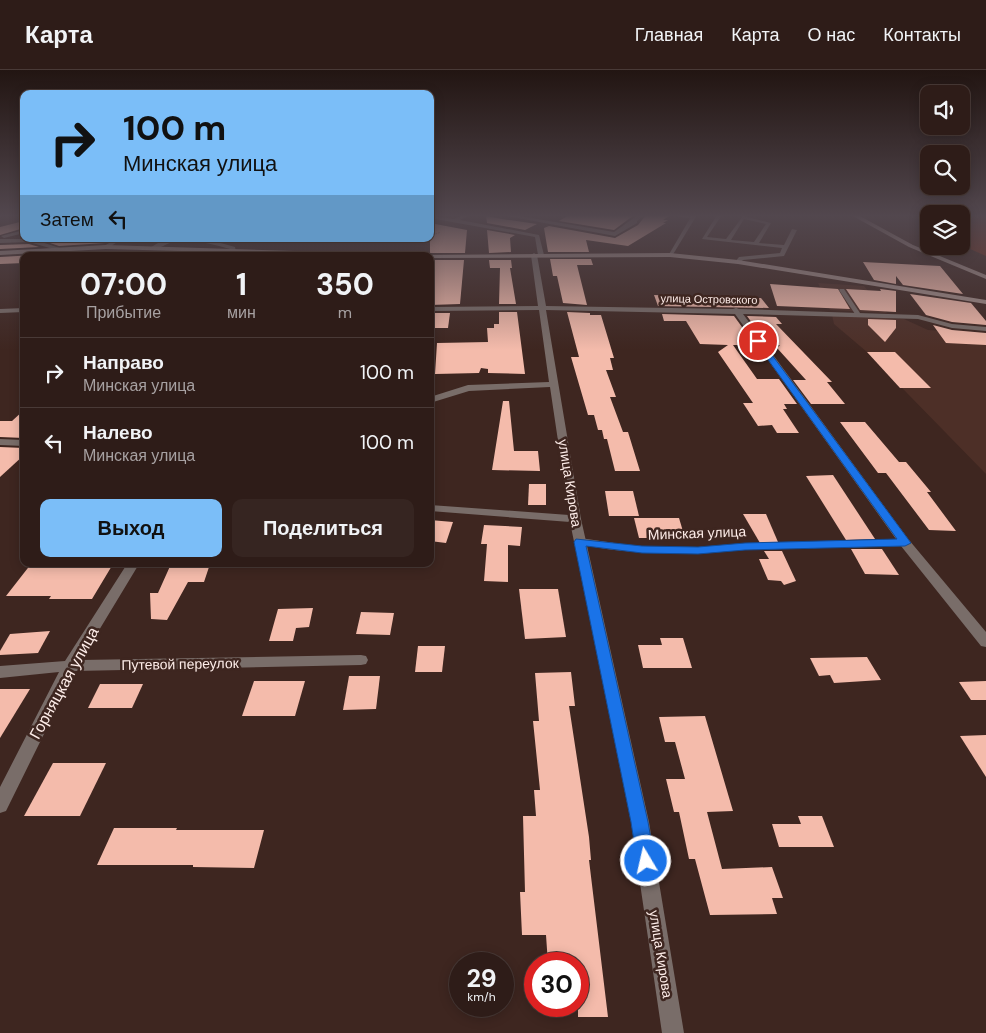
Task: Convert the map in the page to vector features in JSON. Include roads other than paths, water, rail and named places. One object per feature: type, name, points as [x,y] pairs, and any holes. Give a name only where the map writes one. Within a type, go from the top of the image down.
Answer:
[{"type":"main road","points":[[718,260],[986,302]]},
{"type":"main road","points":[[945,260],[986,277]]},
{"type":"street","name":"улица Кирова","points":[[538,260],[542,308],[575,519],[640,822],[673,1033]]},
{"type":"street","name":"улица Островского","points":[[434,309],[542,308],[857,313],[918,317],[952,326],[986,329]]},
{"type":"street","points":[[0,310],[20,310]]},
{"type":"street","points":[[0,320],[14,310]]},
{"type":"street","points":[[736,310],[905,543],[986,642]]},
{"type":"street","points":[[434,399],[468,388],[554,384]]},
{"type":"street","points":[[0,442],[20,443]]},
{"type":"street","points":[[434,508],[575,519]]},
{"type":"street","name":"Горняцкая улица","points":[[0,805],[70,666],[131,567]]},
{"type":"street","name":"Путевой переулок","points":[[0,672],[70,666],[361,660]]},
{"type":"lane","points":[[842,290],[857,313]]},
{"type":"lane","name":"Минская улица","points":[[580,542],[642,550],[905,543]]}]
